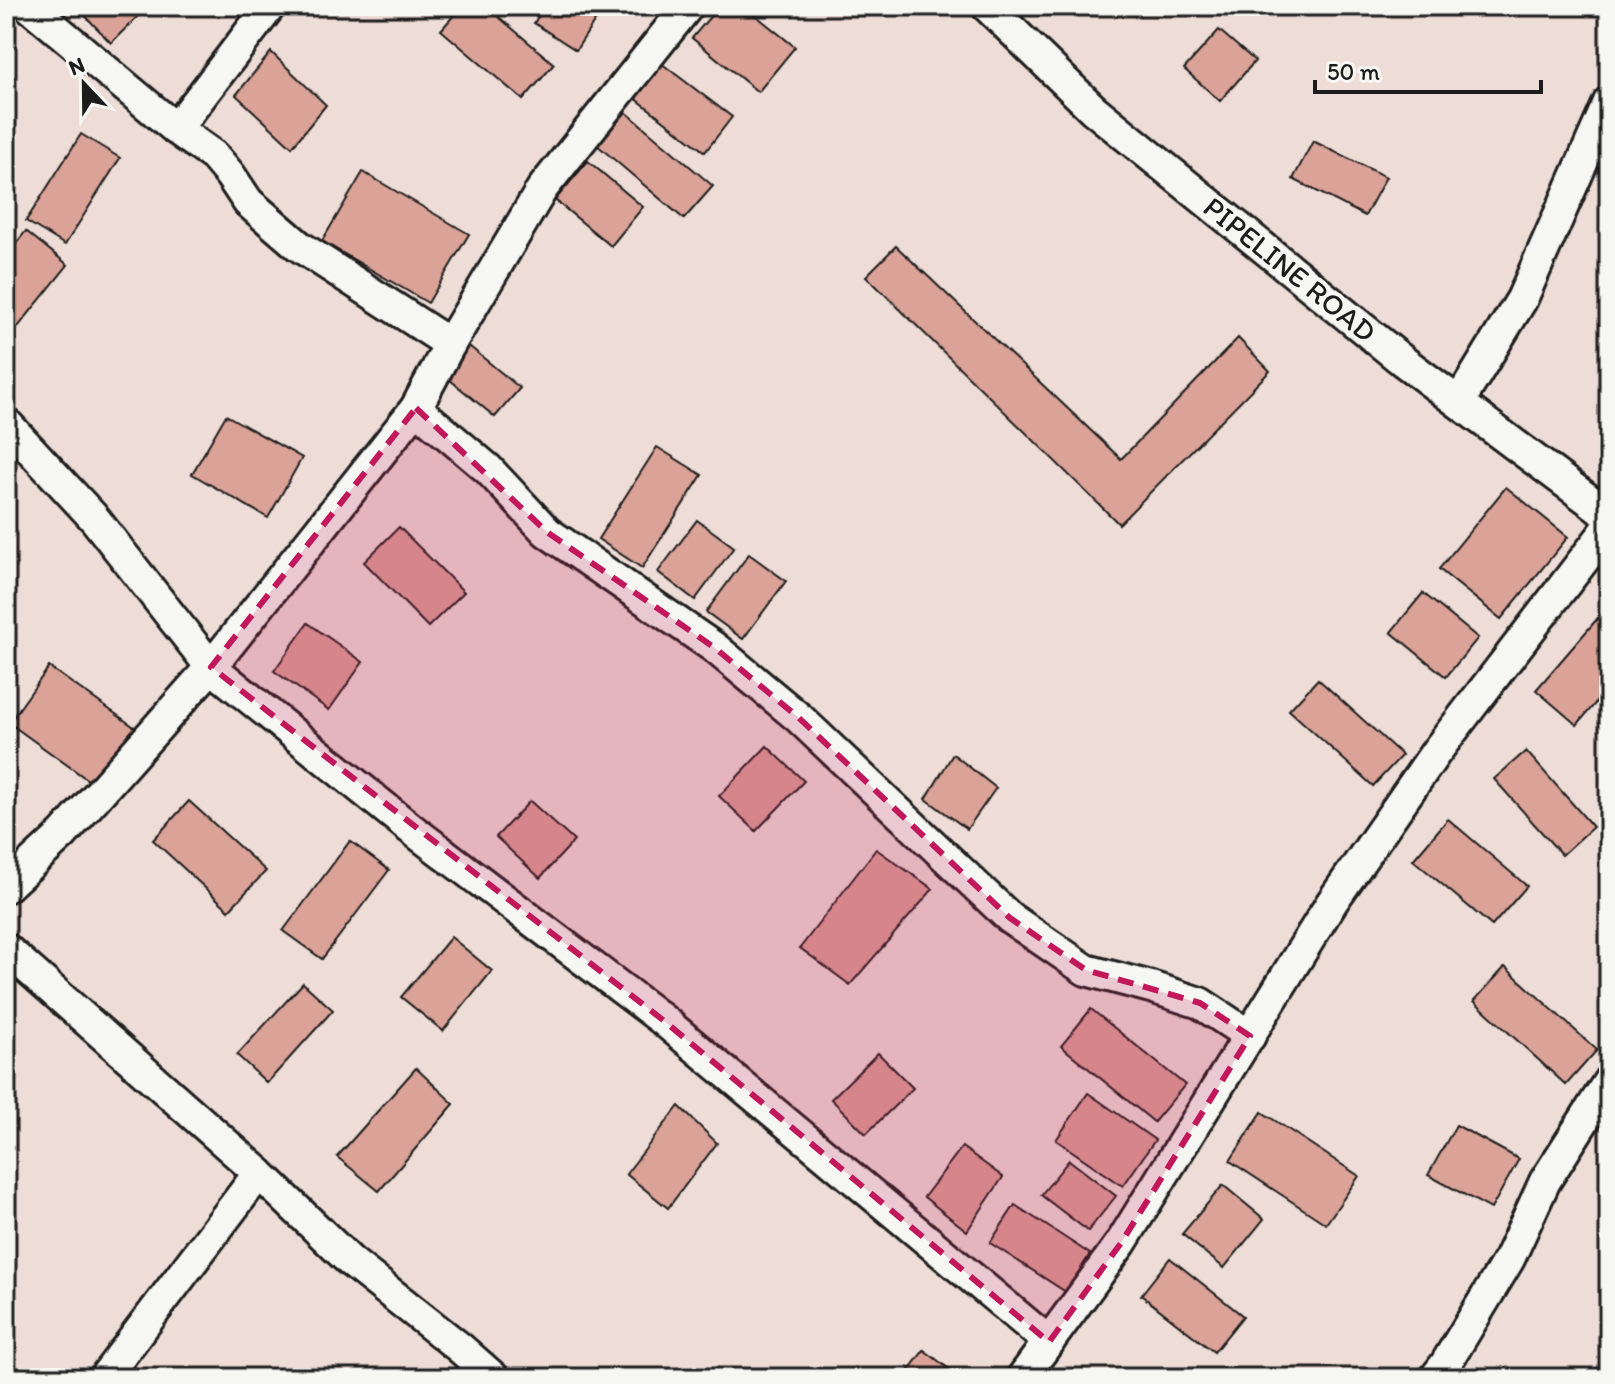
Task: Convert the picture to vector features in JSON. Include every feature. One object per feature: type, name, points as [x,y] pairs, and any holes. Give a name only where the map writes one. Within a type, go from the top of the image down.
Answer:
[{"type":"street","points":[[29,6],[176,129],[214,156],[248,202],[299,246],[450,344]]},
{"type":"street","points":[[176,129],[270,6]]},
{"type":"street","points":[[6,887],[63,834],[211,667],[416,408],[450,344],[542,189],[688,6]]},
{"type":"street","name":"PIPELINE ROAD","points":[[987,6],[1093,109],[1403,361],[1609,515]]},
{"type":"street","points":[[1459,402],[1522,299],[1609,102]]},
{"type":"street","points":[[416,408],[488,469],[547,532],[715,648],[799,718],[1010,918],[1086,970],[1200,1003],[1250,1036]]},
{"type":"street","points":[[6,423],[94,518],[211,667],[410,828],[663,1020],[1049,1342]]},
{"type":"street","points":[[1022,1378],[1121,1243],[1332,902],[1436,752],[1609,527]]},
{"type":"street","points":[[6,949],[259,1173],[350,1261],[494,1378]]},
{"type":"street","points":[[1435,1378],[1509,1259],[1545,1181],[1609,1081]]},
{"type":"street","points":[[104,1378],[259,1173]]},
{"type":"highlighted area","points":[[416,408],[547,532],[715,648],[799,718],[1010,918],[1086,970],[1200,1003],[1250,1036],[1121,1243],[1049,1342],[663,1020],[211,667]]},
{"type":"building","points":[[76,6],[148,6],[111,43]]},
{"type":"building","points":[[462,6],[486,6],[554,64],[523,100],[441,30]]},
{"type":"building","points":[[545,6],[583,6],[598,16],[576,50],[534,23]]},
{"type":"building","points":[[719,6],[744,6],[795,47],[758,92],[692,38]]},
{"type":"building","points":[[1219,30],[1255,61],[1220,101],[1184,69]]},
{"type":"building","points":[[271,52],[326,105],[292,147],[236,95]]},
{"type":"building","points":[[653,57],[732,117],[705,152],[626,91]]},
{"type":"building","points":[[626,112],[713,186],[684,219],[597,145]]},
{"type":"building","points":[[81,134],[120,158],[65,245],[26,221]]},
{"type":"building","points":[[1313,141],[1386,177],[1365,216],[1293,179]]},
{"type":"building","points":[[588,161],[643,207],[611,246],[555,200]]},
{"type":"building","points":[[363,172],[469,234],[428,303],[322,241]]},
{"type":"building","points":[[26,231],[68,265],[6,342],[6,256]]},
{"type":"building","points":[[896,246],[1121,459],[1238,338],[1270,371],[1119,524],[866,276]]},
{"type":"building","points":[[469,346],[520,388],[495,417],[444,375]]},
{"type":"building","points":[[226,415],[302,458],[268,518],[192,474]]},
{"type":"building","points":[[657,447],[702,475],[642,568],[598,539]]},
{"type":"building","points":[[1506,487],[1568,537],[1501,619],[1439,569]]},
{"type":"building","points":[[697,520],[734,547],[695,600],[658,572]]},
{"type":"building","points":[[399,527],[464,592],[428,627],[364,562]]},
{"type":"building","points":[[749,554],[786,581],[743,639],[706,612]]},
{"type":"building","points":[[1423,593],[1478,638],[1446,677],[1391,632]]},
{"type":"building","points":[[1609,605],[1609,687],[1577,725],[1536,690]]},
{"type":"building","points":[[308,623],[363,662],[329,710],[274,671]]},
{"type":"building","points":[[49,667],[147,736],[106,793],[9,723]]},
{"type":"building","points":[[1318,679],[1402,755],[1373,786],[1289,710]]},
{"type":"building","points":[[767,746],[804,781],[756,831],[719,796]]},
{"type":"building","points":[[1526,751],[1593,827],[1562,855],[1494,779]]},
{"type":"building","points":[[953,754],[996,788],[967,829],[926,799]]},
{"type":"building","points":[[189,801],[266,871],[229,910],[153,840]]},
{"type":"building","points":[[530,801],[574,841],[540,878],[496,837]]},
{"type":"building","points":[[1448,819],[1527,886],[1492,926],[1413,860]]},
{"type":"building","points":[[350,841],[389,870],[322,959],[283,931]]},
{"type":"building","points":[[876,849],[933,889],[850,985],[800,948]]},
{"type":"building","points":[[451,937],[492,971],[443,1031],[401,997]]},
{"type":"building","points":[[1505,967],[1597,1050],[1566,1085],[1474,1001]]},
{"type":"building","points":[[303,983],[333,1010],[267,1083],[237,1055]]},
{"type":"building","points":[[1091,1009],[1185,1085],[1154,1122],[1061,1046]]},
{"type":"building","points":[[878,1053],[913,1088],[866,1134],[831,1099]]},
{"type":"building","points":[[416,1068],[454,1104],[379,1191],[337,1157]]},
{"type":"building","points":[[1088,1093],[1155,1140],[1123,1186],[1056,1140]]},
{"type":"building","points":[[679,1106],[717,1143],[668,1208],[626,1174]]},
{"type":"building","points":[[1262,1112],[1359,1176],[1326,1224],[1230,1161]]},
{"type":"building","points":[[1456,1125],[1519,1159],[1491,1209],[1428,1175]]},
{"type":"building","points":[[962,1147],[1003,1177],[967,1231],[924,1197]]},
{"type":"building","points":[[1069,1160],[1116,1196],[1088,1231],[1041,1195]]},
{"type":"building","points":[[1223,1185],[1264,1219],[1224,1268],[1182,1234]]},
{"type":"building","points":[[1015,1205],[1090,1254],[1066,1292],[990,1243]]},
{"type":"building","points":[[1170,1258],[1243,1316],[1214,1352],[1141,1295]]},
{"type":"building","points":[[924,1350],[961,1378],[903,1378]]}]
